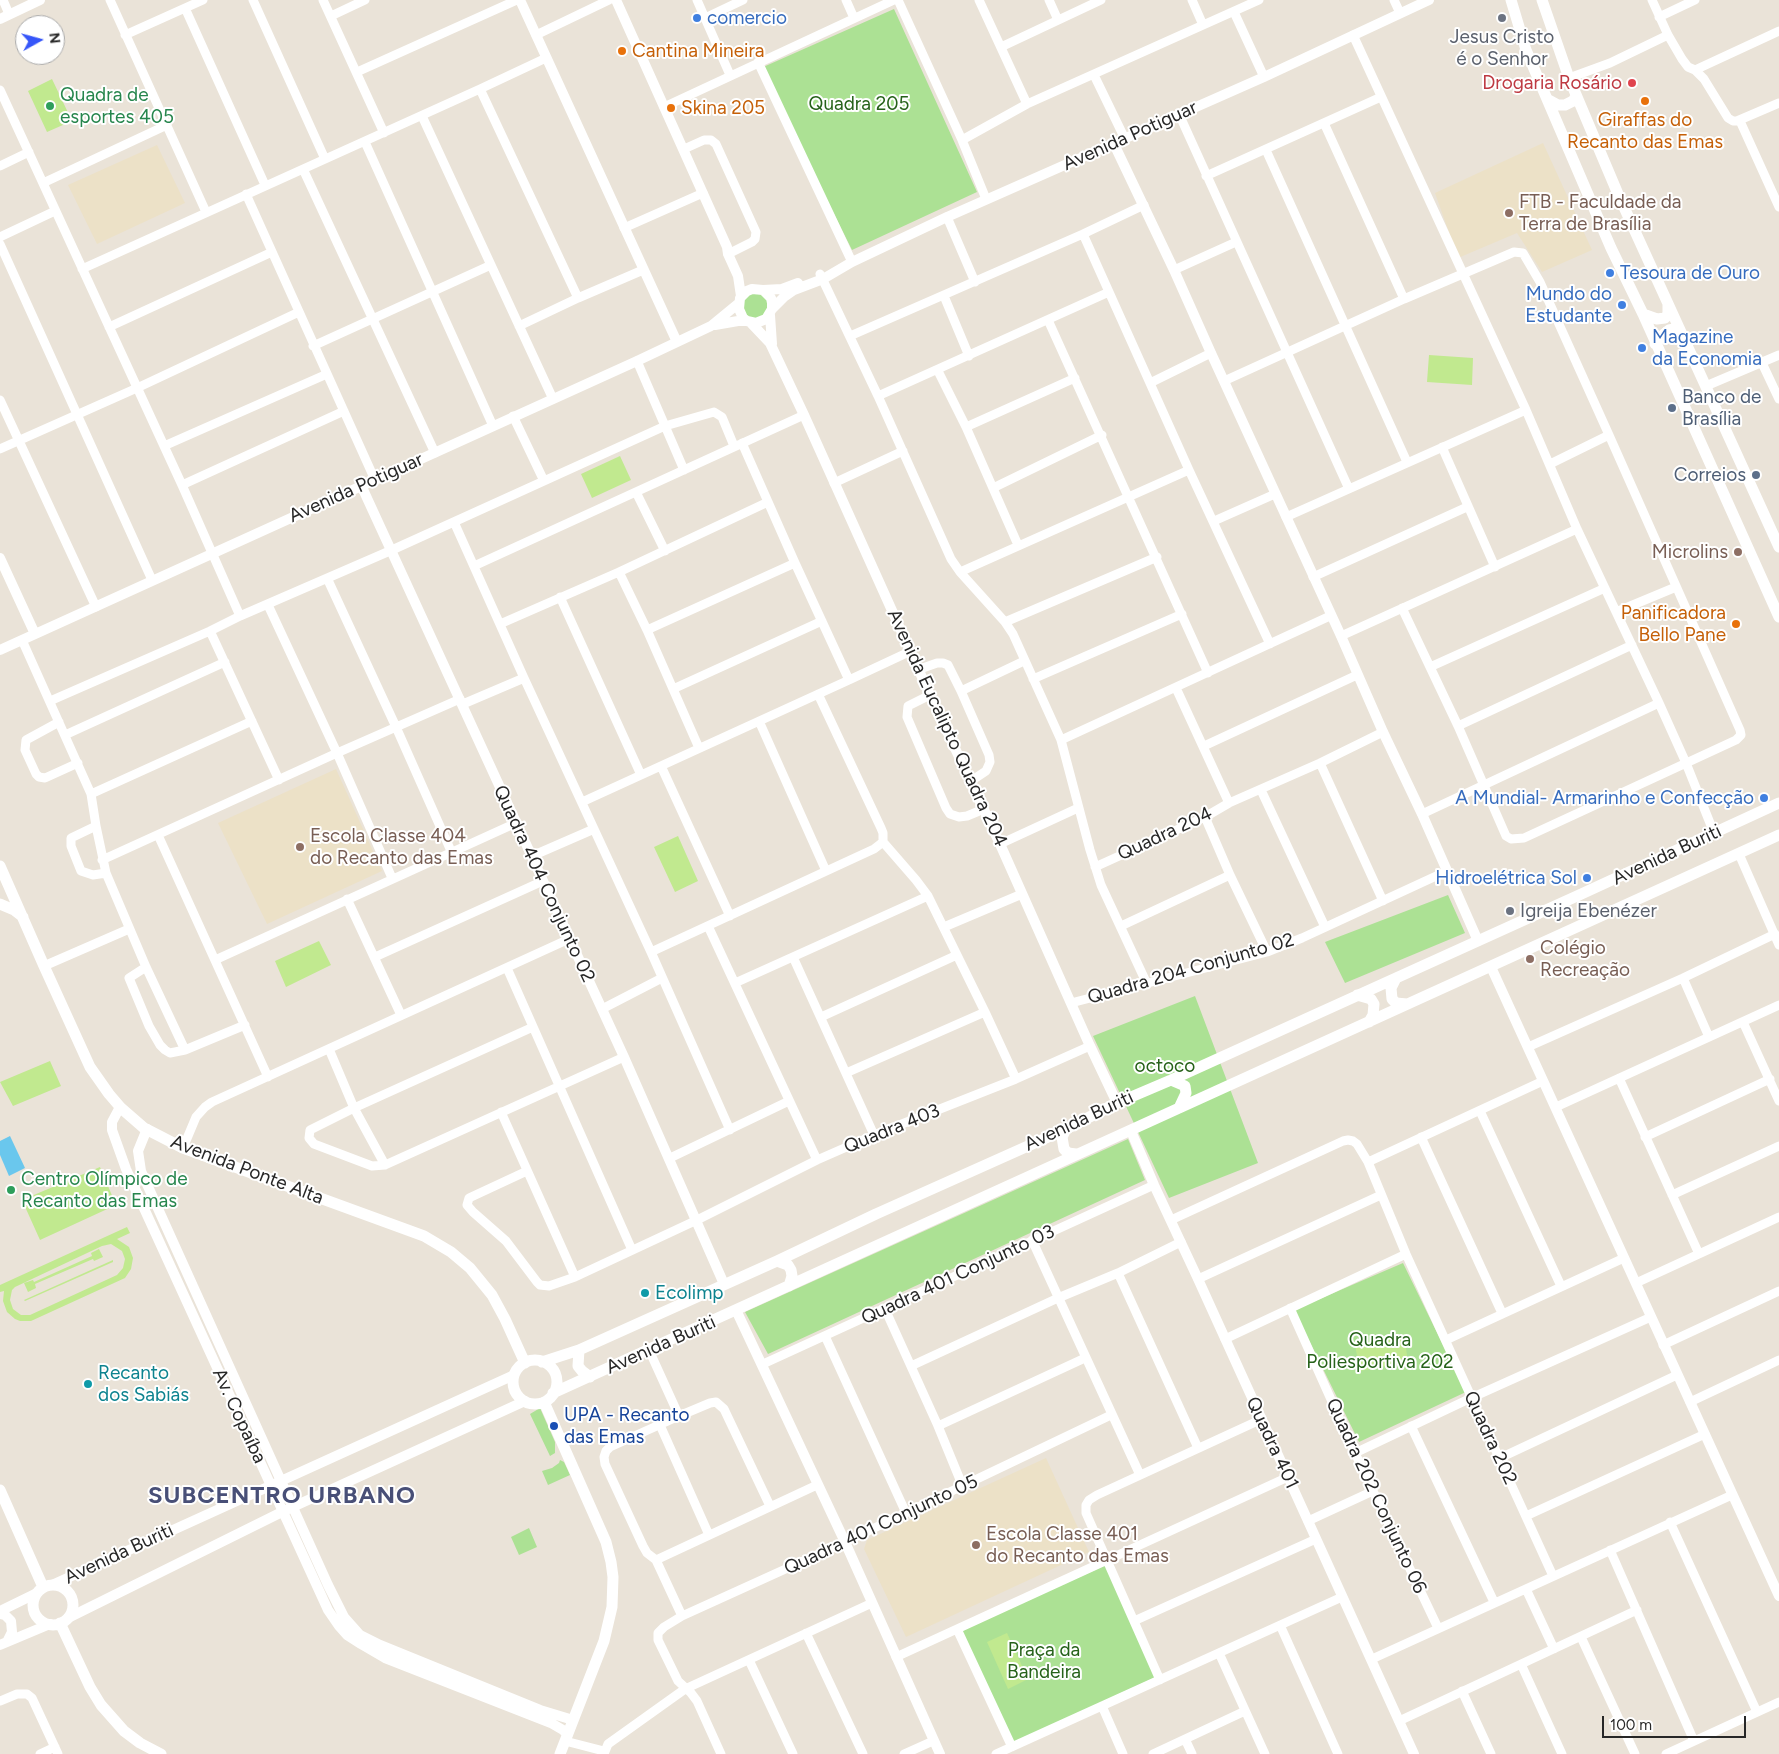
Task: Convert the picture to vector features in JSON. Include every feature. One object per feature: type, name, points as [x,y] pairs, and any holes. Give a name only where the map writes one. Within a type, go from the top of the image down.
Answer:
[{"type":"main road","points":[[1511,0],[1526,50],[1546,99],[1611,248],[1643,314],[1779,617]]},
{"type":"main road","points":[[1542,0],[1576,96],[1618,194],[1779,547]]},
{"type":"main road","points":[[1546,99],[1558,105],[1564,105],[1573,101],[1576,96]]},
{"type":"main road","points":[[1643,314],[1657,319],[1665,318],[1668,314],[1668,302]]},
{"type":"main road","points":[[1655,344],[1669,330],[1674,329],[1680,332]]},
{"type":"main road","name":"Avenida Buriti","points":[[514,1375],[519,1367],[525,1363],[531,1361],[542,1362],[579,1350],[1066,1129],[1117,1103],[1779,803]]},
{"type":"main road","name":"Avenida Buriti","points":[[525,1401],[534,1404],[544,1402],[554,1393],[1779,835]]},
{"type":"main road","points":[[0,895],[2,871]]},
{"type":"main road","name":"Avenida Ponte Alta","points":[[2,871],[90,1067],[120,1107],[147,1129],[183,1148],[424,1236],[451,1252],[470,1268],[492,1295],[525,1363]]},
{"type":"main road","points":[[0,904],[14,910],[24,918]]},
{"type":"main road","points":[[1396,978],[1391,988],[1392,999],[1396,1003],[1407,1004]]},
{"type":"main road","points":[[1357,995],[1371,999],[1374,1004],[1373,1015],[1369,1022]]},
{"type":"main road","points":[[1170,1080],[1185,1086],[1186,1093],[1179,1108]]},
{"type":"main road","points":[[1066,1129],[1062,1137],[1064,1149],[1068,1153],[1076,1154]]},
{"type":"main road","points":[[777,1261],[788,1265],[791,1270],[792,1276],[789,1286]]},
{"type":"main road","points":[[579,1350],[578,1366],[590,1377]]},
{"type":"main road","points":[[542,1362],[554,1374],[556,1380],[554,1393]]},
{"type":"main road","points":[[514,1375],[516,1394],[525,1401]]},
{"type":"main road","points":[[544,1402],[606,1542],[613,1577],[612,1607],[608,1629],[560,1754]]},
{"type":"main road","points":[[0,1490],[44,1588]]},
{"type":"main road","points":[[44,1588],[64,1588],[72,1599],[71,1612],[59,1622],[40,1619],[34,1610],[34,1598],[44,1588]]},
{"type":"main road","points":[[59,1622],[90,1687],[101,1704],[124,1731],[154,1752]]},
{"type":"street","points":[[2,0],[5,17],[40,0]]},
{"type":"street","points":[[110,0],[206,212]]},
{"type":"street","points":[[126,35],[203,0]]},
{"type":"street","points":[[253,0],[325,159]]},
{"type":"street","points":[[323,0],[384,133]]},
{"type":"street","points":[[331,16],[365,0]]},
{"type":"street","points":[[357,72],[519,0],[677,342]]},
{"type":"street","points":[[536,35],[608,0]]},
{"type":"street","points":[[616,0],[729,251],[738,276],[740,314],[766,338],[776,354]]},
{"type":"street","points":[[697,0],[730,75]]},
{"type":"street","points":[[705,18],[743,0]]},
{"type":"street","points":[[846,0],[854,18]]},
{"type":"street","points":[[664,107],[894,0]]},
{"type":"street","points":[[898,0],[962,140],[986,199]]},
{"type":"street","points":[[979,0],[1027,104]]},
{"type":"street","points":[[1049,0],[1058,20]]},
{"type":"street","points":[[1000,47],[1101,0]]},
{"type":"street","points":[[1192,0],[1203,25]]},
{"type":"street","points":[[962,140],[1027,104],[1259,0]]},
{"type":"street","points":[[1394,0],[1400,13]]},
{"type":"street","name":"Avenida Potiguar","points":[[0,650],[711,326],[729,322],[761,322],[788,294],[825,275],[986,199],[1264,77],[1429,0]]},
{"type":"street","points":[[1652,0],[1668,35],[1688,67],[1696,70],[1704,79],[1728,118],[1733,121],[1740,120],[1779,103]]},
{"type":"street","points":[[1659,17],[1695,0]]},
{"type":"street","points":[[185,8],[265,185]]},
{"type":"street","points":[[1234,12],[1264,77]]},
{"type":"street","points":[[1696,70],[1779,31]]},
{"type":"street","points":[[1353,34],[1659,703],[1714,833]]},
{"type":"street","points":[[1569,78],[1610,63],[1668,35]]},
{"type":"street","points":[[82,269],[265,185],[365,142],[546,58]]},
{"type":"street","points":[[758,62],[852,262]]},
{"type":"street","points":[[1094,75],[1125,139]]},
{"type":"street","points":[[480,89],[578,298]]},
{"type":"street","points":[[0,90],[182,485],[240,616]]},
{"type":"street","points":[[1206,176],[1381,97]]},
{"type":"street","points":[[1179,114],[1349,489]]},
{"type":"street","points":[[422,116],[554,399]]},
{"type":"street","points":[[1740,120],[1779,206]]},
{"type":"street","points":[[1324,123],[1404,299]]},
{"type":"street","points":[[43,183],[167,126]]},
{"type":"street","points":[[684,149],[704,140],[711,140],[716,144],[756,232],[755,239],[752,242],[729,251]]},
{"type":"street","points":[[365,142],[492,426]]},
{"type":"street","points":[[1114,144],[1174,270],[1478,941]]},
{"type":"street","points":[[1266,150],[1407,462]]},
{"type":"street","points":[[0,166],[29,152]]},
{"type":"street","points":[[303,169],[374,318],[435,453]]},
{"type":"street","points":[[624,228],[703,193]]},
{"type":"street","points":[[246,194],[374,480]]},
{"type":"street","points":[[850,336],[944,296],[1144,205]]},
{"type":"street","points":[[0,237],[55,210]]},
{"type":"street","points":[[947,218],[975,282]]},
{"type":"street","points":[[1083,234],[1270,644]]},
{"type":"street","points":[[1174,270],[1236,242]]},
{"type":"street","points":[[0,244],[152,580]]},
{"type":"street","points":[[729,251],[742,273],[771,298],[771,336],[776,354]]},
{"type":"street","points":[[109,327],[272,252]]},
{"type":"street","points":[[1224,381],[1404,299],[1514,252],[1523,253],[1540,282],[1741,735],[1736,740],[1524,838],[1511,839],[1506,836],[1458,726],[1402,608]]},
{"type":"street","points":[[314,346],[491,265]]},
{"type":"street","points":[[520,326],[643,270]]},
{"type":"street","name":"Avenida Potiguar","points":[[711,326],[740,300],[747,291],[782,289],[825,275]]},
{"type":"street","name":"Quadra 204","points":[[825,275],[850,336],[952,559],[960,572],[1005,622],[1061,740],[1078,808],[1101,885],[1148,984]]},
{"type":"street","points":[[878,396],[1109,292]]},
{"type":"street","points":[[944,296],[969,356]]},
{"type":"street","points":[[0,449],[137,388],[299,312]]},
{"type":"street","points":[[1048,320],[1102,435],[1208,673]]},
{"type":"street","points":[[1150,384],[1211,353]]},
{"type":"street","name":"Avenida Eucalipto Quadra 204","points":[[776,354],[1117,1103]]},
{"type":"street","points":[[1706,386],[1779,355]]},
{"type":"street","points":[[637,361],[684,470]]},
{"type":"street","points":[[1762,363],[1779,399]]},
{"type":"street","points":[[938,370],[966,427],[1018,545]]},
{"type":"street","points":[[164,446],[326,374]]},
{"type":"street","points":[[966,427],[1075,378]]},
{"type":"street","points":[[0,400],[96,607]]},
{"type":"street","points":[[1286,517],[1526,410]]},
{"type":"street","points":[[182,485],[344,411]]},
{"type":"street","points":[[50,701],[392,550],[665,426],[714,412],[722,417],[768,502],[849,680]]},
{"type":"street","points":[[474,566],[804,414]]},
{"type":"street","points":[[512,416],[544,481]]},
{"type":"street","points":[[993,488],[1102,435]]},
{"type":"street","points":[[1550,464],[1609,435]]},
{"type":"street","points":[[1442,447],[1495,567]]},
{"type":"street","points":[[834,483],[903,452]]},
{"type":"street","points":[[960,572],[1189,470]]},
{"type":"street","name":"Quadra 404 Conjunto 02","points":[[361,486],[462,701],[568,939],[670,1158],[724,1284]]},
{"type":"street","points":[[636,492],[665,551]]},
{"type":"street","points":[[1214,521],[1275,494]]},
{"type":"street","points":[[500,624],[619,572],[768,502]]},
{"type":"street","points":[[1313,577],[1467,507]]},
{"type":"street","points":[[454,522],[651,952],[730,1130]]},
{"type":"street","points":[[1341,636],[1578,529]]},
{"type":"street","points":[[1005,622],[1156,557]]},
{"type":"street","points":[[0,558],[34,634]]},
{"type":"street","points":[[647,630],[795,563]]},
{"type":"street","points":[[619,572],[699,748]]},
{"type":"street","points":[[327,578],[451,852]]},
{"type":"street","points":[[1616,612],[1676,587]]},
{"type":"street","points":[[1430,667],[1605,588]]},
{"type":"street","points":[[560,597],[641,775]]},
{"type":"street","points":[[268,605],[337,753],[392,878]]},
{"type":"street","points":[[1033,679],[1182,614]]},
{"type":"street","points":[[1061,740],[1330,616]]},
{"type":"street","points":[[673,689],[822,621]]},
{"type":"street","points":[[210,631],[279,780]]},
{"type":"street","points":[[22,640],[91,794],[102,860],[106,873],[129,929],[185,1050]]},
{"type":"street","points":[[1458,726],[1632,645]]},
{"type":"street","points":[[582,802],[911,651]]},
{"type":"street","points":[[961,690],[1024,661]]},
{"type":"street","points":[[65,735],[225,662]]},
{"type":"street","points":[[920,670],[937,663],[948,665],[961,690],[989,755],[990,762],[986,771],[971,781]]},
{"type":"street","points":[[1204,746],[1357,675]]},
{"type":"street","points":[[102,860],[396,727],[524,678]]},
{"type":"street","name":"Quadra 204","points":[[1095,867],[1205,817],[1229,803],[1176,688]]},
{"type":"street","points":[[651,952],[874,849],[882,842],[882,828],[818,694]]},
{"type":"street","points":[[930,695],[908,706],[907,717],[946,808],[950,814],[959,817],[984,809]]},
{"type":"street","points":[[1422,814],[1659,703]]},
{"type":"street","points":[[91,794],[252,721]]},
{"type":"street","points":[[759,721],[826,871]]},
{"type":"street","points":[[59,722],[26,740],[25,750],[32,766],[39,777],[45,778],[78,763]]},
{"type":"street","points":[[1229,803],[1320,763],[1382,732]]},
{"type":"street","points":[[1320,763],[1383,901]]},
{"type":"street","points":[[661,766],[730,916]]},
{"type":"street","points":[[1261,790],[1326,927]]},
{"type":"street","points":[[1000,844],[1078,808]]},
{"type":"street","points":[[1205,817],[1267,952]]},
{"type":"street","points":[[215,960],[516,823]]},
{"type":"street","points":[[96,826],[71,838],[71,846],[81,871],[93,875],[106,873]]},
{"type":"street","points":[[532,856],[594,829]]},
{"type":"street","points":[[158,835],[268,1076]]},
{"type":"street","points":[[882,842],[928,896],[1016,1079]]},
{"type":"street","points":[[1739,854],[1779,945]]},
{"type":"street","name":"Quadra 204 Conjunto 02","points":[[1071,1003],[1267,952],[1447,871]]},
{"type":"street","points":[[1121,926],[1230,875]]},
{"type":"street","points":[[375,957],[543,881]]},
{"type":"street","points":[[944,927],[1022,894]]},
{"type":"street","points":[[735,983],[928,896]]},
{"type":"street","points":[[347,899],[401,1015]]},
{"type":"street","points":[[708,926],[817,1160]]},
{"type":"street","points":[[44,966],[129,929]]},
{"type":"street","points":[[1528,1048],[1683,978],[1774,934]]},
{"type":"street","points":[[183,1148],[196,1117],[205,1107],[268,1076],[568,939]]},
{"type":"street","points":[[820,1017],[957,955]]},
{"type":"street","points":[[793,957],[874,1134]]},
{"type":"street","points":[[146,967],[129,978],[149,1026],[160,1046],[170,1053],[185,1050],[245,1026]]},
{"type":"street","points":[[1491,967],[1677,1376],[1778,1591]]},
{"type":"street","points":[[507,968],[632,1250]]},
{"type":"street","points":[[602,1009],[662,978]]},
{"type":"street","points":[[1683,978],[1709,1037]]},
{"type":"street","points":[[1556,1107],[1779,1005]]},
{"type":"street","points":[[846,1073],[985,1012]]},
{"type":"street","points":[[1743,1022],[1779,1101]]},
{"type":"street","points":[[533,1027],[354,1108],[310,1130],[308,1138],[314,1144],[372,1166],[385,1165],[624,1057]]},
{"type":"street","name":"Quadra 403","points":[[527,1171],[469,1198],[467,1205],[506,1241],[540,1285],[549,1286],[575,1277],[697,1220],[817,1160],[874,1134],[1016,1079],[1090,1046]]},
{"type":"street","points":[[329,1049],[354,1108],[385,1165]]},
{"type":"street","points":[[1618,1078],[1699,1254]]},
{"type":"street","points":[[1645,1137],[1770,1080]]},
{"type":"street","points":[[1368,1162],[1543,1081]]},
{"type":"street","points":[[670,1158],[789,1101]]},
{"type":"street","name":"Av. Copaíba","points":[[120,1107],[112,1122],[112,1130],[126,1169],[276,1482]]},
{"type":"street","points":[[1480,1111],[1561,1286]]},
{"type":"street","points":[[501,1112],[575,1277]]},
{"type":"street","name":"Av. Copaíba","points":[[147,1129],[138,1151],[142,1172],[288,1509],[328,1610],[347,1635],[385,1658],[551,1723],[564,1730],[566,1737]]},
{"type":"street","name":"Quadra 401","points":[[1131,1131],[1414,1754]]},
{"type":"street","points":[[1421,1137],[1502,1313]]},
{"type":"street","name":"Quadra 202","points":[[1171,1220],[1348,1140],[1354,1141],[1368,1162],[1406,1254],[1553,1576]]},
{"type":"street","points":[[1672,1195],[1779,1146]]},
{"type":"street","name":"Quadra 401 Conjunto 03","points":[[763,1364],[1154,1185]]},
{"type":"street","points":[[1198,1279],[1381,1195]]},
{"type":"street","points":[[1636,1284],[1779,1217]]},
{"type":"street","points":[[1032,1240],[1140,1475]]},
{"type":"street","points":[[911,1366],[1058,1298],[1118,1273],[1181,1242]]},
{"type":"street","points":[[1225,1339],[1406,1254]]},
{"type":"street","points":[[1446,1340],[1624,1258]]},
{"type":"street","points":[[1118,1273],[1198,1448]]},
{"type":"street","points":[[1663,1345],[1779,1291]]},
{"type":"street","name":"Quadra 202 Conjunto 06","points":[[1290,1308],[1355,1453],[1438,1628]]},
{"type":"street","points":[[885,1309],[938,1426],[963,1487]]},
{"type":"street","points":[[736,1310],[845,1542],[940,1754]]},
{"type":"street","points":[[1355,1453],[1650,1317]]},
{"type":"street","points":[[825,1336],[906,1513]]},
{"type":"street","points":[[649,1350],[679,1416]]},
{"type":"street","points":[[938,1426],[1085,1358]]},
{"type":"street","points":[[1690,1402],[1779,1360]]},
{"type":"street","name":"Avenida Buriti","points":[[0,1612],[44,1588],[514,1375]]},
{"type":"street","points":[[1500,1458],[1677,1376]]},
{"type":"street","name":"Avenida Buriti","points":[[4,1644],[59,1622],[288,1509],[525,1401]]},
{"type":"street","points":[[682,1616],[656,1560],[647,1553],[643,1546],[605,1464],[604,1457],[606,1451],[610,1447],[679,1416],[716,1402],[721,1405],[770,1506]]},
{"type":"street","name":"Quadra 401 Conjunto 05","points":[[685,1689],[671,1669],[658,1640],[660,1630],[682,1616],[963,1487],[1112,1415]]},
{"type":"street","points":[[1160,1680],[1086,1513],[1086,1505],[1097,1495],[1262,1419]]},
{"type":"street","points":[[660,1425],[709,1535]]},
{"type":"street","points":[[1411,1426],[1494,1602]]},
{"type":"street","points":[[1526,1516],[1705,1434]]},
{"type":"street","points":[[896,1657],[1288,1477]]},
{"type":"street","points":[[656,1560],[817,1485]]},
{"type":"street","points":[[1308,1521],[1373,1491]]},
{"type":"street","points":[[1372,1659],[1732,1495]]},
{"type":"street","name":"Av. Copaíba","points":[[288,1509],[344,1616],[360,1635],[380,1646],[573,1720]]},
{"type":"street","points":[[1670,1522],[1757,1712]]},
{"type":"street","points":[[1134,1621],[1316,1539]]},
{"type":"street","points":[[1610,1550],[1694,1741]]},
{"type":"street","points":[[1526,1589],[1554,1650]]},
{"type":"street","points":[[996,1754],[1342,1597]]},
{"type":"street","points":[[566,1737],[604,1752],[608,1744],[685,1689],[872,1603]]},
{"type":"street","points":[[1399,1721],[1637,1610]]},
{"type":"street","points":[[0,1612],[11,1621],[12,1632],[4,1644]]},
{"type":"street","points":[[1280,1625],[1338,1754]]},
{"type":"street","points":[[957,1629],[1012,1747]]},
{"type":"street","points":[[806,1633],[863,1754]]},
{"type":"street","points":[[1581,1637],[1634,1754]]},
{"type":"street","points":[[1219,1653],[1265,1754]]},
{"type":"street","points":[[749,1660],[793,1754]]},
{"type":"street","points":[[1521,1664],[1562,1754]]},
{"type":"street","points":[[685,1689],[697,1701],[721,1754]]},
{"type":"street","points":[[1462,1691],[1491,1754]]},
{"type":"street","points":[[0,1701],[17,1694],[27,1694],[32,1698],[56,1751],[40,1754]]},
{"type":"street","points":[[1666,1754],[1779,1702]]},
{"type":"street","points":[[1102,1706],[1123,1754]]},
{"type":"street","points":[[1153,1754],[1245,1711]]},
{"type":"street","points":[[1185,1739],[1192,1754]]},
{"type":"street","points":[[904,1754],[933,1741]]},
{"type":"shaded area","name":"FTB - Faculdade da Terra de Brasília","points":[[1543,143],[1592,250],[1542,272],[1517,233],[1458,258],[1435,193]]},
{"type":"shaded area","points":[[157,145],[185,203],[97,244],[68,185]]},
{"type":"shaded area","name":"Escola Classe 404 do Recanto das Emas","points":[[336,769],[382,871],[267,924],[218,823]]},
{"type":"shaded area","name":"Escola Classe 401 do Recanto das Emas","points":[[1046,1458],[1089,1552],[906,1637],[864,1549],[867,1540]]},
{"type":"green space","name":"Quadra 205","points":[[894,9],[977,192],[852,250],[761,68]]},
{"type":"green space","name":"Quadra de esportes 405","points":[[52,79],[72,121],[47,132],[28,91]]},
{"type":"green space","points":[[756,292],[767,298],[769,309],[759,320],[747,318],[741,304],[748,294]]},
{"type":"green space","points":[[1429,355],[1473,358],[1472,385],[1427,382]]},
{"type":"green space","points":[[620,456],[631,480],[592,498],[581,474]]},
{"type":"green space","points":[[678,836],[698,881],[675,892],[654,847]]},
{"type":"green space","points":[[1448,895],[1465,933],[1345,983],[1325,942]]},
{"type":"green space","points":[[319,941],[331,965],[286,987],[275,961]]},
{"type":"green space","name":"octoco","points":[[1195,996],[1258,1163],[1169,1198],[1093,1036]]},
{"type":"green space","points":[[50,1061],[61,1086],[13,1106],[0,1082]]},
{"type":"green space","points":[[1128,1139],[1145,1180],[768,1354],[745,1312]]},
{"type":"green space","points":[[100,1167],[116,1205],[40,1240],[22,1200]]},
{"type":"green space","points":[[127,1227],[130,1233],[117,1239],[129,1247],[133,1258],[131,1269],[125,1278],[31,1321],[20,1321],[7,1312],[3,1301],[4,1291],[0,1292],[0,1285]],"holes":[[[111,1244],[122,1251],[125,1259],[123,1268],[117,1275],[30,1315],[21,1315],[13,1309],[10,1300],[12,1290],[15,1287],[102,1246]]]},
{"type":"green space","points":[[99,1249],[103,1257],[94,1261],[93,1259],[35,1284],[36,1288],[28,1292],[24,1283],[33,1280],[34,1282],[92,1256],[91,1253]]},
{"type":"green space","points":[[113,1260],[113,1262],[24,1300]]},
{"type":"green space","name":"Quadra Poliesportiva 202","points":[[1403,1263],[1466,1392],[1359,1442],[1294,1310]]},
{"type":"green space","points":[[1404,1335],[1408,1362],[1360,1371],[1355,1345]]},
{"type":"green space","points":[[540,1408],[555,1442],[555,1453],[550,1456],[530,1414]]},
{"type":"green space","points":[[560,1460],[564,1462],[570,1475],[548,1485],[542,1471],[552,1468]]},
{"type":"green space","points":[[529,1528],[537,1547],[519,1555],[511,1537]]},
{"type":"green space","name":"Praça da Bandeira","points":[[1106,1565],[1156,1677],[1013,1743],[961,1630]]},
{"type":"green space","points":[[1007,1633],[1028,1679],[1008,1689],[987,1642]]},
{"type":"water","points":[[10,1136],[25,1168],[9,1176],[0,1155],[0,1141]]},
{"type":"place","name":"comercio","points":[[697,18]]},
{"type":"place","name":"Jesus Cristo é o Senhor","points":[[1502,18]]},
{"type":"place","name":"Cantina Mineira","points":[[622,51]]},
{"type":"place","name":"Drogaria Rosário","points":[[1632,83]]},
{"type":"place","name":"Giraffas do Recanto das Emas","points":[[1645,101]]},
{"type":"place","name":"Quadra de esportes 405","points":[[50,106]]},
{"type":"place","name":"Skina 205","points":[[671,108]]},
{"type":"place","name":"FTB - Faculdade da Terra de Brasília","points":[[1509,213]]},
{"type":"place","name":"Tesoura de Ouro","points":[[1610,273]]},
{"type":"place","name":"Mundo do Estudante","points":[[1622,305]]},
{"type":"place","name":"Magazine da Economia","points":[[1642,348]]},
{"type":"place","name":"Banco de Brasília","points":[[1672,408]]},
{"type":"place","name":"Correios","points":[[1756,475]]},
{"type":"place","name":"Microlins","points":[[1738,552]]},
{"type":"place","name":"Panificadora Bello Pane","points":[[1736,624]]},
{"type":"place","name":"A Mundial- Armarinho e Confecção","points":[[1764,798]]},
{"type":"place","name":"Escola Classe 404 do Recanto das Emas","points":[[300,847]]},
{"type":"place","name":"Hidroelétrica Sol","points":[[1587,878]]},
{"type":"place","name":"Igreija Ebenézer","points":[[1510,911]]},
{"type":"place","name":"Colégio Recreação","points":[[1530,959]]},
{"type":"place","name":"Centro Olímpico de Recanto das Emas","points":[[11,1190]]},
{"type":"place","name":"Ecolimp","points":[[645,1293]]},
{"type":"place","name":"Recanto dos Sabiás","points":[[88,1384]]},
{"type":"place","name":"UPA - Recanto das Emas","points":[[554,1426]]},
{"type":"place","name":"Escola Classe 401 do Recanto das Emas","points":[[976,1545]]},
{"type":"district","name":"SUBCENTRO URBANO","points":[[282,1496]]}]
